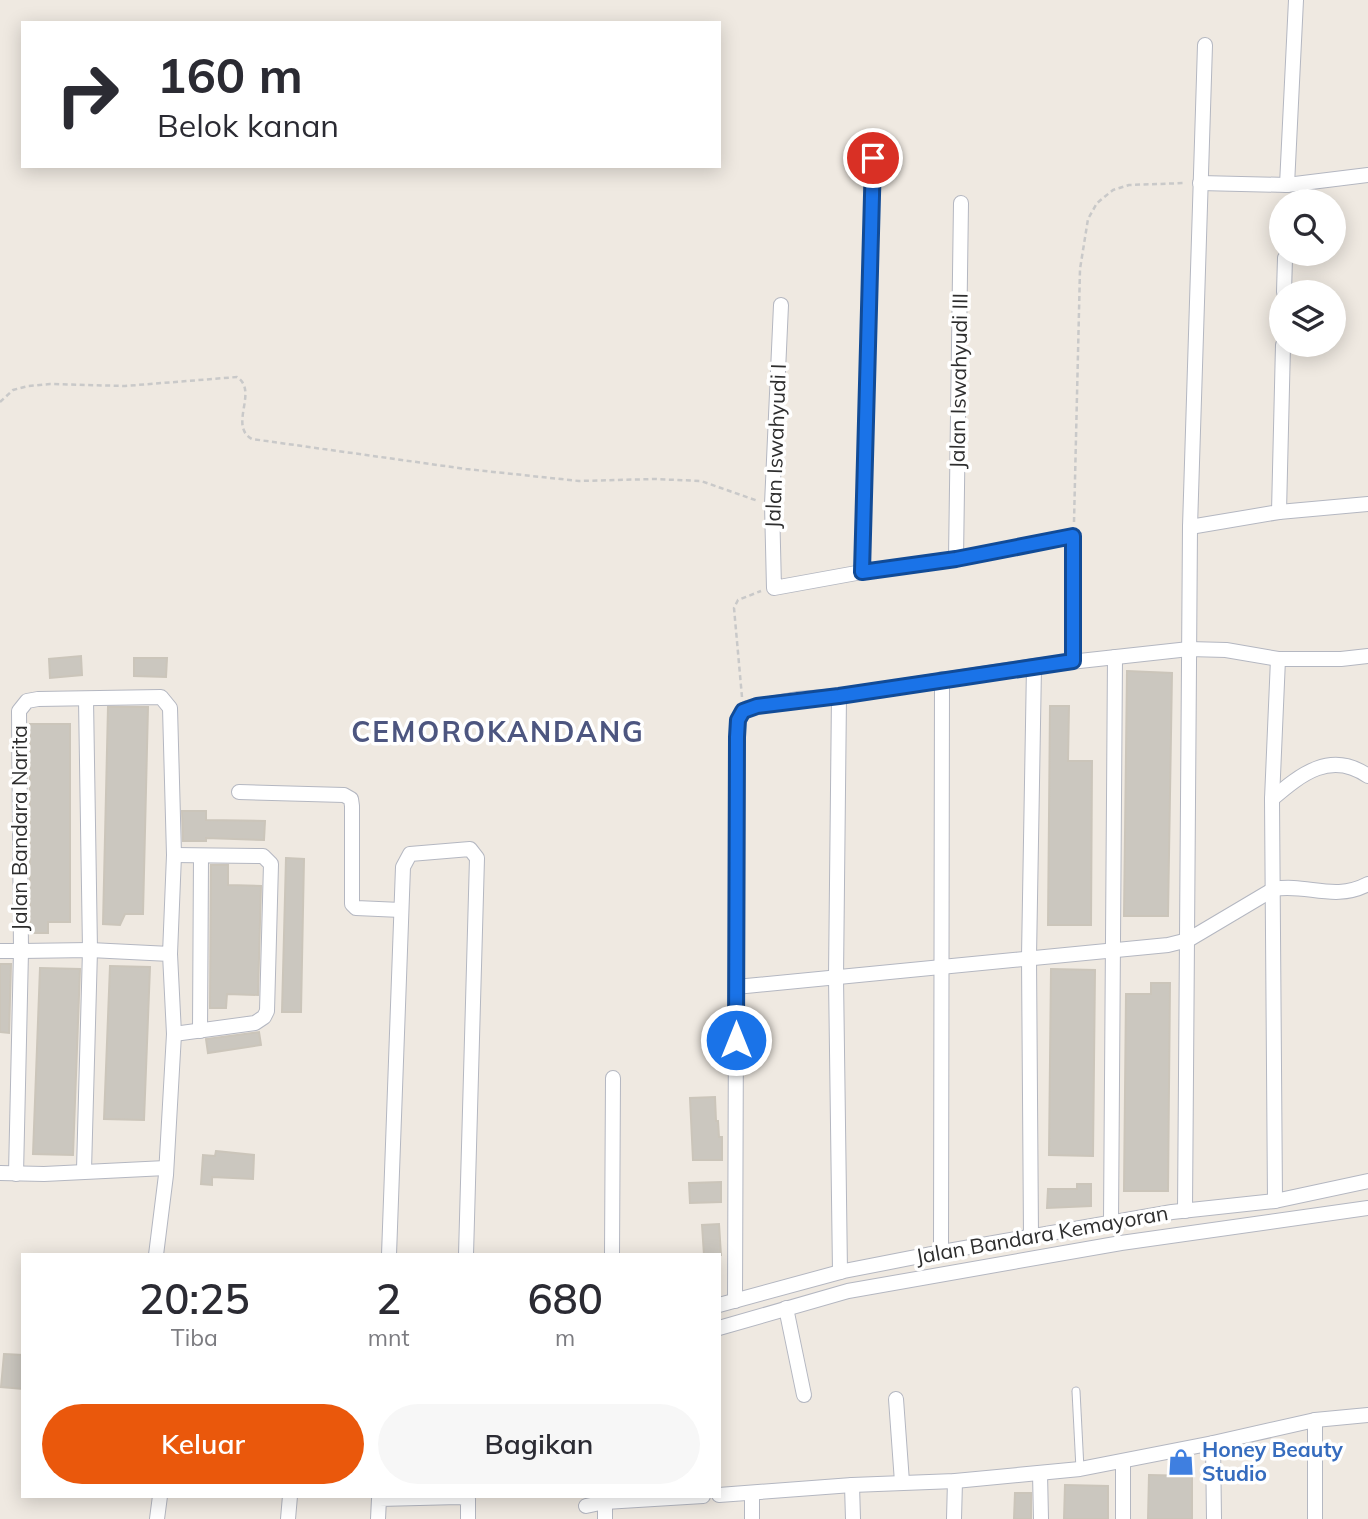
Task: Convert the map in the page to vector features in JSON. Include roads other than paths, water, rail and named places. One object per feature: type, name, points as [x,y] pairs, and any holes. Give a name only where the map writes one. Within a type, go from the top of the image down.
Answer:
[{"type":"street","points":[[1287,185],[1296,0]]},
{"type":"street","points":[[1185,1211],[1190,527],[1205,45]]},
{"type":"street","points":[[873,158],[862,572],[956,559],[1073,536],[1073,661]]},
{"type":"street","points":[[1200,183],[1287,185],[1368,175]]},
{"type":"street","name":"Jalan Iswahyudi III","points":[[956,559],[961,203]]},
{"type":"street","name":"Jalan Iswahyudi I","points":[[782,305],[772,504],[774,588],[862,572]]},
{"type":"street","points":[[1279,512],[1283,357]]},
{"type":"street","points":[[1190,527],[1279,512],[1368,504]]},
{"type":"street","points":[[735,1301],[737,737],[738,720],[743,711],[770,704],[1034,666],[1189,649],[1226,650],[1278,659],[1368,656]]},
{"type":"street","points":[[1111,1222],[1115,657]]},
{"type":"street","points":[[1275,1201],[1272,799],[1278,659]]},
{"type":"street","points":[[1031,1236],[1029,957],[1034,666]]},
{"type":"street","points":[[941,1252],[942,679]]},
{"type":"street","points":[[839,696],[836,977],[840,1272]]},
{"type":"street","name":"Jalan Bandara Narita","points":[[156,1253],[166,1172],[174,1034],[170,954],[174,855],[169,704],[161,697],[27,701],[19,711],[21,950],[170,954]]},
{"type":"street","points":[[84,1170],[90,950],[86,699]]},
{"type":"street","points":[[1272,799],[1301,775],[1325,766],[1353,767],[1368,776]]},
{"type":"street","points":[[239,792],[344,795],[351,799],[352,904],[356,908],[401,910]]},
{"type":"street","points":[[389,1253],[403,867],[410,854],[470,849],[475,852],[477,858],[466,1253]]},
{"type":"street","points":[[174,855],[263,856],[271,863],[267,1011],[264,1017],[255,1023],[174,1034]]},
{"type":"street","points":[[200,1031],[201,856]]},
{"type":"street","points":[[736,987],[1168,945],[1188,940],[1274,889],[1284,887],[1326,893],[1341,892],[1368,884]]},
{"type":"street","points":[[0,951],[21,950],[16,1174]]},
{"type":"street","points":[[612,1253],[613,1078]]},
{"type":"street","points":[[0,1173],[84,1170],[166,1172]]},
{"type":"street","name":"Jalan Bandara Kemayoran","points":[[721,1304],[840,1272],[941,1252],[1111,1222],[1275,1201],[1368,1181]]},
{"type":"street","name":"Jalan Bandara Kemayoran","points":[[721,1327],[848,1291],[1121,1243],[1368,1208]]},
{"type":"street","points":[[786,1308],[804,1395]]},
{"type":"street","points":[[896,1399],[902,1482]]},
{"type":"street","points":[[721,1495],[902,1482],[955,1481],[1080,1469],[1315,1420],[1368,1415]]},
{"type":"street","points":[[1315,1420],[1315,1519]]},
{"type":"street","points":[[1213,1443],[1214,1519]]},
{"type":"street","points":[[1123,1462],[1123,1519]]},
{"type":"street","points":[[1040,1473],[1041,1519]]},
{"type":"street","points":[[954,1519],[955,1481]]},
{"type":"street","points":[[852,1485],[853,1519]]},
{"type":"street","points":[[752,1493],[752,1519]]},
{"type":"street","points":[[157,1519],[160,1498]]},
{"type":"street","points":[[288,1519],[290,1498]]},
{"type":"street","points":[[378,1519],[379,1498]]},
{"type":"street","points":[[465,1498],[468,1519]]},
{"type":"street","points":[[586,1507],[605,1499],[638,1498]]},
{"type":"street","points":[[605,1499],[605,1519]]},
{"type":"lane","points":[[1076,1391],[1080,1469]]},
{"type":"place","name":"Honey Beauty Studio","points":[[1181,1462]]},
{"type":"district","name":"CEMOROKANDANG","points":[[498,732]]}]
